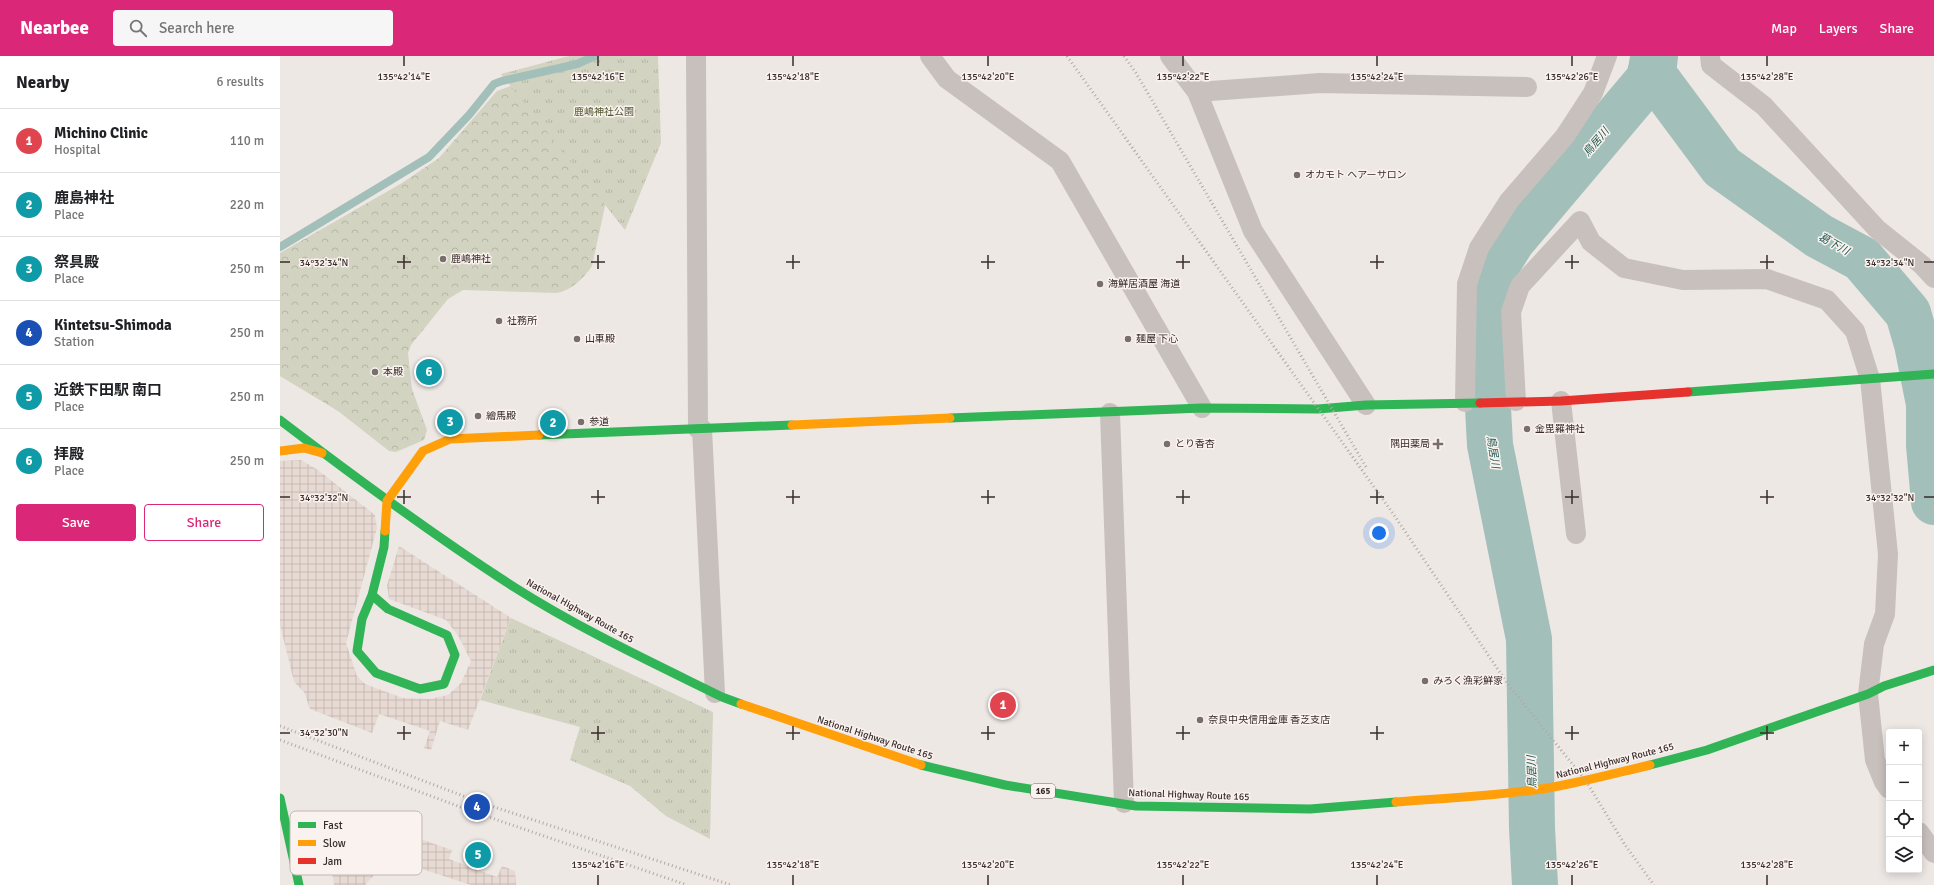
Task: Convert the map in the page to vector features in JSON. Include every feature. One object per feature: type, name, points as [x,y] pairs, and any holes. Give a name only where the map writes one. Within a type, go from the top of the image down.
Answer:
[{"type":"main road","points":[[372,595],[388,609],[447,635],[455,655],[444,684],[420,689],[376,673],[357,651],[362,619],[372,595],[384,547],[387,500],[423,451],[450,439],[1110,413],[1202,408],[1318,409],[1366,405],[1561,401],[1934,374]]},
{"type":"main road","name":"National Highway Route 165","points":[[280,420],[387,500],[514,587],[596,635],[715,693],[794,723],[932,769],[1005,785],[1136,806],[1310,809],[1478,796],[1547,788],[1586,781],[1707,750],[1934,670]]},
{"type":"main road","points":[[280,452],[304,448],[327,455]]},
{"type":"main road","points":[[280,798],[290,844]]},
{"type":"main road","points":[[297,875],[299,885]]},
{"type":"street","points":[[696,56],[700,429],[715,693]]},
{"type":"street","points":[[930,56],[947,79],[1060,161],[1202,408]]},
{"type":"street","points":[[1170,56],[1197,92],[1253,231],[1366,405]]},
{"type":"street","points":[[1465,402],[1468,284],[1479,248],[1509,201],[1565,136],[1593,93],[1607,56]]},
{"type":"street","points":[[1710,56],[1711,65],[1764,106],[1877,229],[1922,265],[1934,278]]},
{"type":"street","points":[[1197,92],[1320,83],[1527,87]]},
{"type":"street","points":[[1516,401],[1511,312],[1520,286],[1580,220],[1590,242],[1624,268],[1683,280],[1767,279],[1827,300],[1856,331],[1870,378],[1888,554],[1885,614],[1874,644],[1876,690],[1875,760],[1886,785]]},
{"type":"street","points":[[1561,401],[1576,534]]},
{"type":"street","points":[[1110,413],[1124,803]]},
{"type":"street","points":[[1922,836],[1934,853]]},
{"type":"green space","name":"鹿嶋神社公園","points":[[569,56],[658,56],[661,143],[625,230],[501,74]]},
{"type":"green space","name":"鹿嶋神社","points":[[529,79],[607,197],[592,266],[577,283],[568,289],[557,293],[463,290],[448,299],[411,345],[408,353],[412,389],[427,430],[424,440],[396,452],[389,451],[338,411],[280,376],[280,253],[402,183],[439,158],[497,91]]},
{"type":"green space","points":[[511,618],[713,712],[710,839],[666,816],[630,786],[570,760],[580,727],[480,700]]},
{"type":"shaded area","points":[[301,460],[318,470],[375,515],[377,528],[346,643],[357,676],[365,684],[403,698],[429,699],[448,695],[461,683],[471,661],[459,637],[446,620],[389,599],[387,585],[399,546],[511,618],[468,730],[440,721],[431,750],[424,748],[430,731],[379,714],[372,733],[310,709],[304,692],[294,682],[280,625],[280,461]]},
{"type":"shaded area","points":[[422,840],[452,850],[449,859],[497,877],[502,866],[515,871],[516,885],[471,885],[422,869]]},
{"type":"shaded area","points":[[332,875],[374,875],[365,885],[334,885]]},
{"type":"water","points":[[1630,56],[1668,56],[1676,86],[1646,104],[1626,79]]},
{"type":"waterway","points":[[280,247],[429,157],[469,115],[494,84],[577,64],[595,56]]},
{"type":"waterway","name":"葛下川","points":[[1655,56],[1653,74],[1722,167],[1819,236],[1862,259],[1908,313],[1917,344],[1929,404],[1929,445],[1934,502]]},
{"type":"waterway","name":"鳥居川","points":[[1535,885],[1532,828],[1529,639],[1490,445],[1484,334],[1489,278],[1512,241],[1653,74]]},
{"type":"railway","points":[[1067,56],[1394,515],[1507,683],[1586,781],[1625,845],[1654,885]]},
{"type":"railway","points":[[1124,56],[1136,73],[1366,467]]},
{"type":"railway","points":[[280,726],[479,802],[731,885]]},
{"type":"railway","points":[[280,740],[474,812],[687,885]]},
{"type":"traffic: fast","points":[[1688,392],[1934,374]]},
{"type":"traffic: fast","points":[[950,418],[1202,408],[1318,409],[1366,405],[1480,403]]},
{"type":"traffic: fast","points":[[280,420],[395,506],[514,587],[564,617],[616,645],[722,697],[741,704]]},
{"type":"traffic: fast","points":[[539,435],[792,425]]},
{"type":"traffic: fast","points":[[372,595],[388,609],[447,635],[455,655],[444,684],[420,689],[376,673],[357,651],[362,619],[372,595],[384,547],[385,531]]},
{"type":"traffic: fast","points":[[1650,765],[1707,750],[1868,694],[1884,686],[1934,670]]},
{"type":"traffic: fast","points":[[921,765],[1005,785],[1136,806],[1310,809],[1396,802]]},
{"type":"traffic: fast","points":[[280,798],[290,844]]},
{"type":"traffic: fast","points":[[297,875],[299,885]]},
{"type":"traffic: slow","points":[[792,425],[950,418]]},
{"type":"traffic: slow","points":[[385,531],[387,501],[423,451],[450,439],[539,435]]},
{"type":"traffic: slow","points":[[280,451],[304,448],[322,453]]},
{"type":"traffic: slow","points":[[741,704],[921,765]]},
{"type":"traffic: slow","points":[[1396,802],[1529,791],[1587,780],[1650,765]]},
{"type":"traffic: jam","points":[[1480,403],[1561,401],[1688,392]]},
{"type":"place","name":"オカモト ヘアーサロン","points":[[1297,175]]},
{"type":"place","name":"鹿嶋神社","points":[[443,259]]},
{"type":"place","name":"海鮮居酒屋 海道","points":[[1100,284]]},
{"type":"place","name":"社務所","points":[[499,321]]},
{"type":"place","name":"山車殿","points":[[577,339]]},
{"type":"place","name":"麺屋 下心","points":[[1128,339]]},
{"type":"place","name":"本殿","points":[[375,372]]},
{"type":"place","name":"拝殿","points":[[429,372]]},
{"type":"place","name":"繪馬殿","points":[[478,416]]},
{"type":"place","name":"祭具殿","points":[[450,422]]},
{"type":"place","name":"参道","points":[[581,422]]},
{"type":"place","name":"鹿島神社","points":[[553,423]]},
{"type":"place","name":"金毘羅神社","points":[[1527,429]]},
{"type":"place","name":"とり香杏","points":[[1167,444]]},
{"type":"place","name":"隅田薬局","points":[[1438,444]]},
{"type":"place","name":"みろく漁彩鮮家","points":[[1425,681]]},
{"type":"place","name":"Michino Clinic","points":[[1003,705]]},
{"type":"place","name":"奈良中央信用金庫 香芝支店","points":[[1200,720]]},
{"type":"place","name":"Kintetsu-Shimoda","points":[[477,807]]},
{"type":"place","name":"近鉄下田駅 南口","points":[[478,855]]}]
